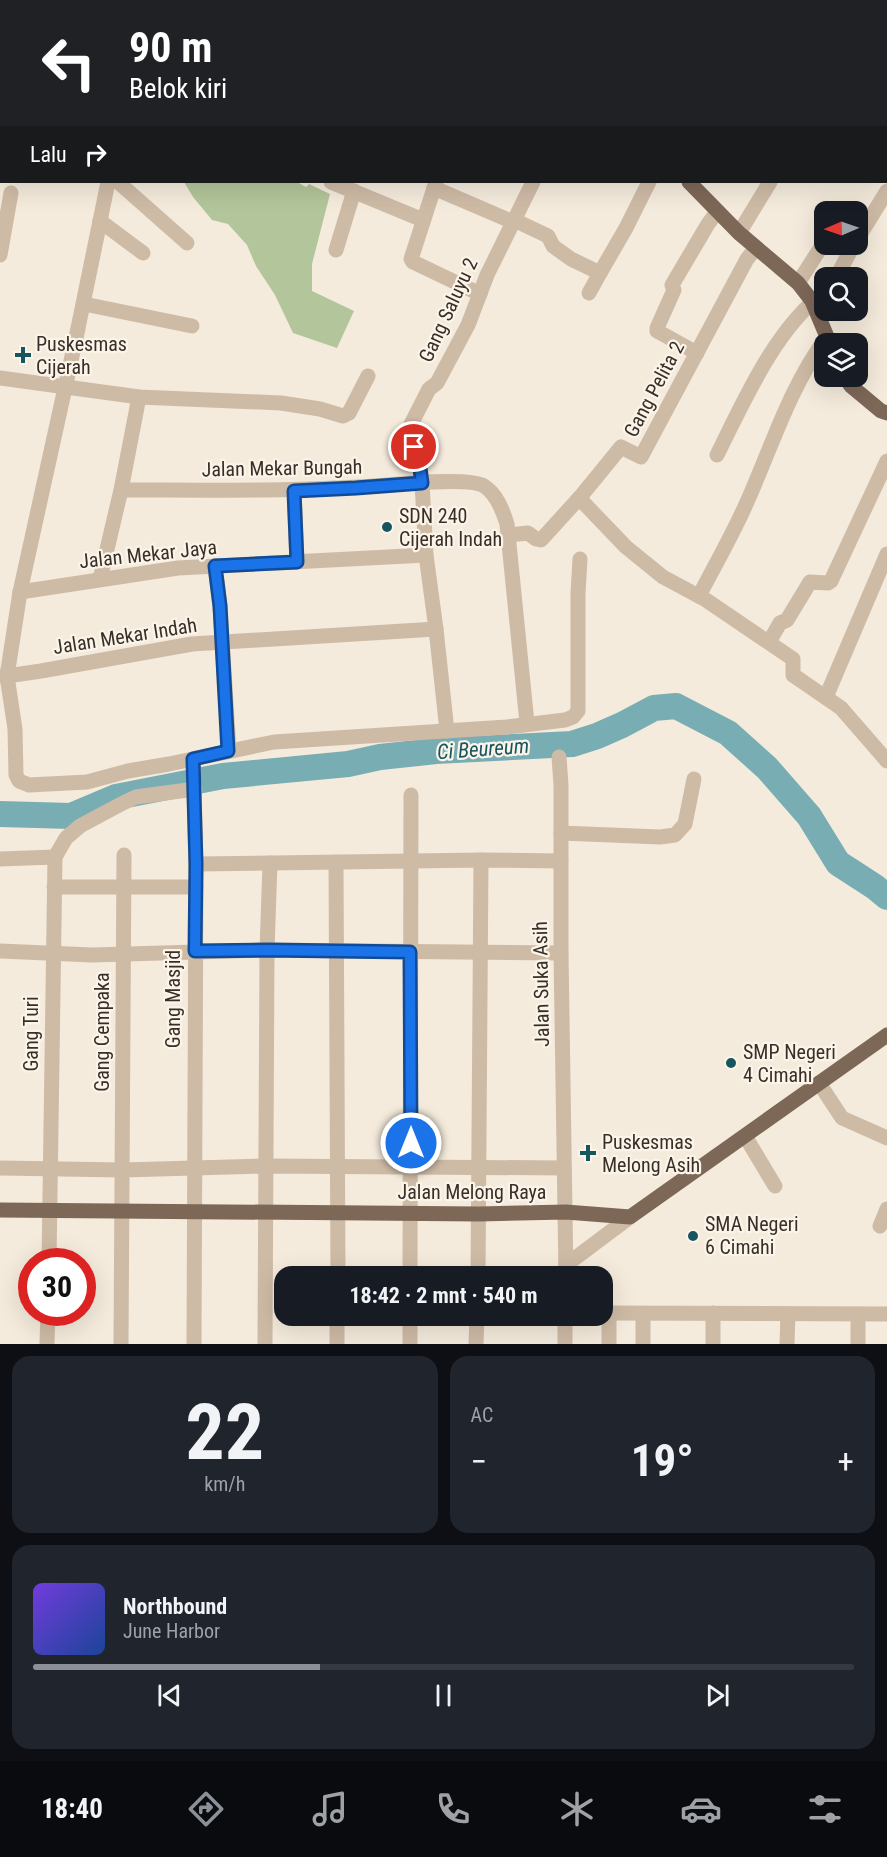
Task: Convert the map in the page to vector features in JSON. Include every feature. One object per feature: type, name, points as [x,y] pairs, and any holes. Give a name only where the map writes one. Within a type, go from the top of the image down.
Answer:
[{"type":"main road","points":[[690,183],[739,233],[798,283],[812,301],[825,333]]},
{"type":"main road","points":[[852,387],[881,411],[887,413]]},
{"type":"main road","points":[[630,1217],[887,1035]]},
{"type":"main road","name":"Jalan Melong Raya","points":[[0,1210],[479,1214],[566,1212],[630,1217]]},
{"type":"street","points":[[108,183],[84,304],[3,676],[15,729],[16,775],[19,781],[29,785],[87,782],[128,771],[194,762],[228,751],[274,742],[507,727],[573,717],[578,711],[580,559]]},
{"type":"street","points":[[119,183],[187,243]]},
{"type":"street","points":[[334,183],[423,220]]},
{"type":"street","name":"Gang Saluyu 2","points":[[422,483],[417,447],[404,438],[429,389],[437,383],[468,325],[487,275],[533,183]]},
{"type":"street","points":[[589,293],[648,183]]},
{"type":"street","points":[[739,233],[769,183]]},
{"type":"street","points":[[480,294],[413,262],[411,255],[435,185],[548,236],[553,246],[571,259],[600,273]]},
{"type":"street","points":[[336,250],[354,190]]},
{"type":"street","points":[[868,222],[887,191]]},
{"type":"street","points":[[0,255],[11,193]]},
{"type":"street","points":[[697,353],[657,332],[657,328],[675,290],[672,285],[717,212]]},
{"type":"street","points":[[100,221],[143,253]]},
{"type":"street","name":"Gang Pelita 2","points":[[508,535],[528,533],[541,540],[621,447],[641,457],[747,259],[756,248]]},
{"type":"street","points":[[798,283],[816,255]]},
{"type":"street","points":[[717,455],[750,390],[788,326],[812,301]]},
{"type":"street","points":[[84,304],[192,326]]},
{"type":"street","points":[[699,596],[746,504],[796,386],[814,354]]},
{"type":"street","points":[[0,378],[65,385],[139,397],[281,403],[320,409],[343,416],[348,413],[368,376]]},
{"type":"street","points":[[100,579],[121,490],[139,397]]},
{"type":"street","points":[[769,642],[780,623],[787,620],[810,582],[828,583],[831,581],[887,461]]},
{"type":"street","name":"Jalan Mekar Bungah","points":[[121,490],[294,491],[474,482],[484,486],[494,495],[502,508],[507,524],[528,723]]},
{"type":"street","points":[[422,483],[426,555],[447,731]]},
{"type":"street","points":[[294,491],[297,562]]},
{"type":"street","points":[[579,498],[626,547],[663,577],[699,596],[793,659],[793,675],[841,708],[887,761]]},
{"type":"street","points":[[826,698],[887,554]]},
{"type":"street","name":"Jalan Mekar Jaya","points":[[20,592],[178,568],[426,555]]},
{"type":"street","points":[[215,566],[223,643],[228,751]]},
{"type":"street","name":"Jalan Mekar Indah","points":[[3,676],[192,644],[436,629]]},
{"type":"street","name":"Jalan Suka Asih","points":[[559,757],[566,1266]]},
{"type":"street","name":"Gang Masjid","points":[[194,762],[196,864],[194,1344]]},
{"type":"street","points":[[561,833],[660,837],[675,835],[685,824],[694,779]]},
{"type":"street","points":[[0,860],[55,857],[66,838],[80,826],[123,803],[136,797],[195,788]]},
{"type":"street","points":[[410,1266],[411,795]]},
{"type":"street","name":"Gang Cempaka","points":[[121,1344],[124,855]]},
{"type":"street","name":"Gang Turi","points":[[49,1248],[55,857]]},
{"type":"street","points":[[196,864],[412,860],[561,861]]},
{"type":"street","points":[[478,1266],[481,860]]},
{"type":"street","points":[[336,862],[338,1266]]},
{"type":"street","points":[[265,1344],[267,950],[270,863]]},
{"type":"street","points":[[54,887],[196,887]]},
{"type":"street","points":[[0,951],[92,955],[267,950],[561,953]]},
{"type":"street","points":[[819,1083],[842,1118],[887,1138]]},
{"type":"street","points":[[745,1136],[775,1186]]},
{"type":"street","points":[[0,1168],[123,1170],[266,1166],[564,1168]]},
{"type":"street","points":[[880,1227],[887,1209]]},
{"type":"street","points":[[572,1266],[630,1217]]},
{"type":"street","points":[[613,1313],[887,1314]]},
{"type":"street","points":[[712,1313],[712,1344]]},
{"type":"street","points":[[643,1314],[644,1344]]},
{"type":"street","points":[[788,1314],[788,1344]]},
{"type":"street","points":[[858,1315],[858,1344]]},
{"type":"street","points":[[47,1344],[48,1326]]},
{"type":"street","points":[[337,1326],[337,1344]]},
{"type":"street","points":[[410,1326],[410,1344]]},
{"type":"street","points":[[476,1344],[477,1326]]},
{"type":"street","points":[[565,1326],[565,1344]]},
{"type":"street","points":[[607,1326],[609,1344]]},
{"type":"green space","points":[[185,183],[299,183],[306,187],[309,184],[330,194],[312,264],[312,291],[354,311],[337,348],[293,333],[247,245],[228,224],[212,220]]},
{"type":"waterway","name":"Ci Beureum","points":[[0,814],[71,816],[116,797],[223,776],[348,764],[380,757],[436,751],[572,744],[597,736],[654,708],[676,706],[728,733],[767,768],[809,816],[838,863],[887,897]]},
{"type":"place","name":"Puskesmas Cijerah","points":[[23,355]]},
{"type":"place","name":"SDN 240 Cijerah Indah","points":[[387,527]]},
{"type":"place","name":"SMP Negeri 4 Cimahi","points":[[731,1063]]},
{"type":"place","name":"Puskesmas Melong Asih","points":[[588,1153]]},
{"type":"place","name":"SMA Negeri 6 Cimahi","points":[[693,1236]]},
{"type":"route","points":[[411,1143],[410,952],[195,951],[196,864],[193,759],[228,751],[223,643],[215,566],[297,562],[294,491],[422,483],[417,447],[414,447]]}]
